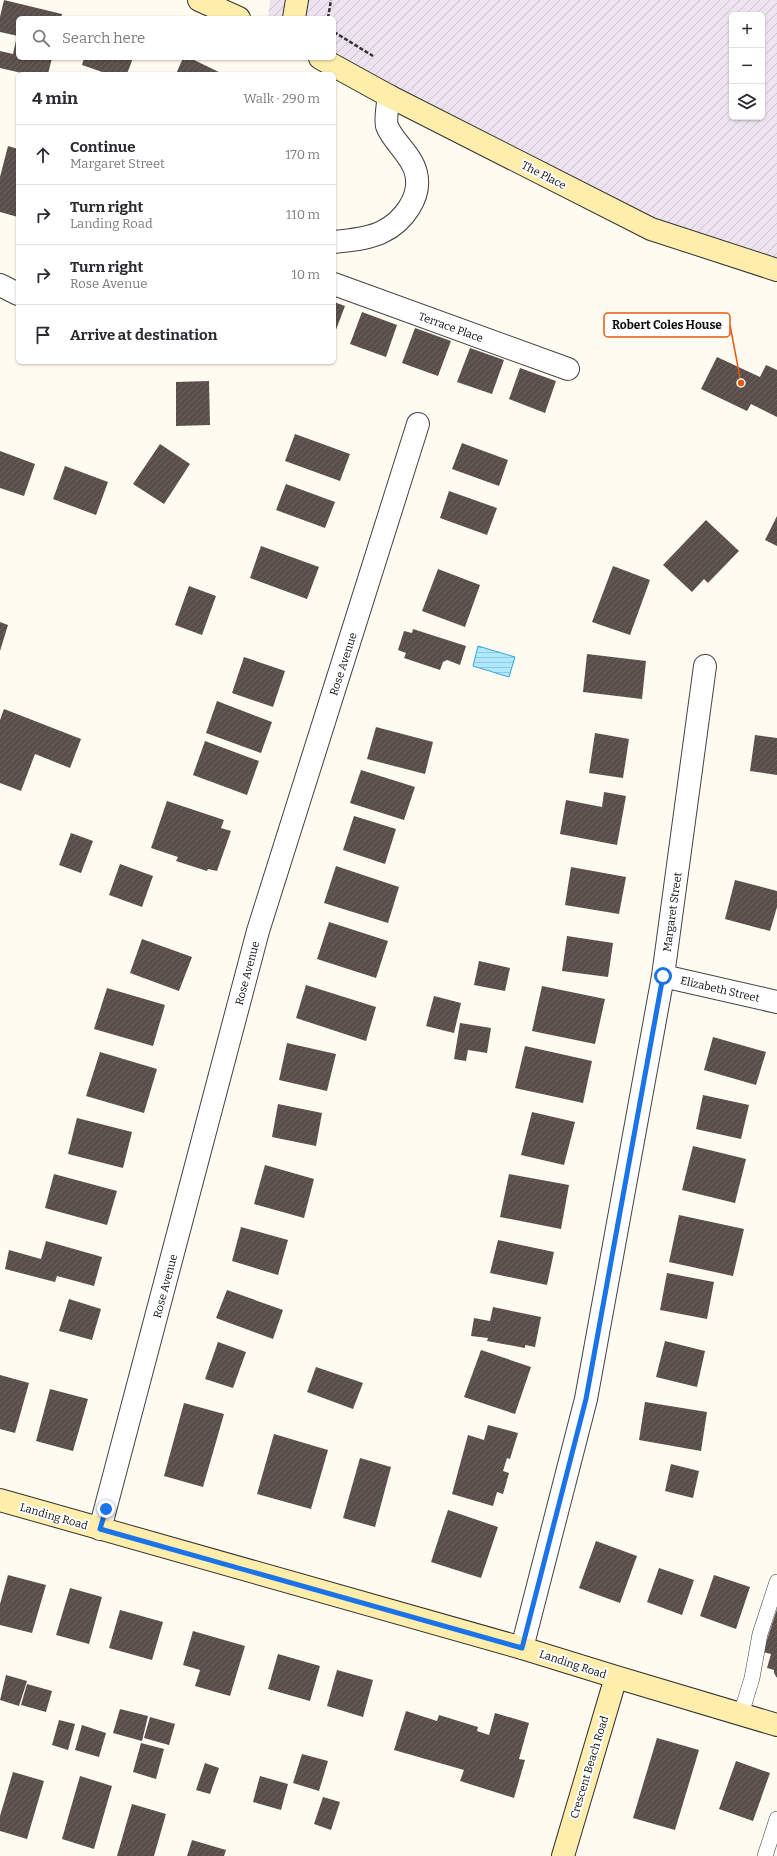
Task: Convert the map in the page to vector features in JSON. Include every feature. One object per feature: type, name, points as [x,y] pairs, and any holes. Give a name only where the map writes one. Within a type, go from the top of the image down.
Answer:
[{"type":"street","points":[[199,0],[235,16]]},
{"type":"street","points":[[294,16],[297,0]]},
{"type":"street","name":"The Place","points":[[324,60],[389,96],[651,229],[777,270]]},
{"type":"street","points":[[336,242],[360,239],[382,232],[395,223],[410,207],[417,190],[417,173],[412,162],[387,126],[389,96]]},
{"type":"street","points":[[0,284],[16,293]]},
{"type":"street","name":"Terrace Place","points":[[336,285],[568,369]]},
{"type":"street","name":"Rose Avenue","points":[[100,1529],[258,931],[418,424]]},
{"type":"street","name":"Margaret Street","points":[[522,1648],[586,1399],[663,976],[705,666]]},
{"type":"street","name":"Elizabeth Street","points":[[663,976],[777,1002]]},
{"type":"street","name":"Landing Road","points":[[0,1500],[522,1648],[616,1678],[777,1725]]},
{"type":"street","name":"Crescent Beach Road","points":[[562,1856],[616,1678]]},
{"type":"lane","points":[[741,1714],[752,1678],[760,1634],[777,1582]]},
{"type":"lane","points":[[765,1856],[777,1819]]},
{"type":"path","points":[[328,16],[331,0]]},
{"type":"shaded area","points":[[270,0],[777,0],[777,261],[655,223],[336,58],[336,16],[268,16]]},
{"type":"water","points":[[478,646],[515,657],[509,677],[473,666]]},
{"type":"building","points":[[4,0],[62,14],[62,16],[16,16],[16,36],[0,32],[0,17]]},
{"type":"building","points":[[16,40],[16,60],[52,60],[48,72],[17,72],[0,68],[0,51],[13,54]]},
{"type":"building","points":[[83,60],[132,60],[128,72],[102,72],[82,65]]},
{"type":"building","points":[[182,60],[194,60],[219,72],[177,72]]},
{"type":"building","points":[[8,146],[16,148],[16,216],[0,212],[0,177]]},
{"type":"building","points":[[336,303],[345,306],[336,330]]},
{"type":"building","points":[[362,312],[397,325],[386,357],[350,344]]},
{"type":"building","points":[[415,328],[451,341],[438,376],[402,363]]},
{"type":"building","points":[[470,348],[504,360],[492,394],[457,382]]},
{"type":"building","points":[[717,357],[760,377],[766,365],[777,370],[777,417],[751,404],[747,411],[701,389]]},
{"type":"building","points":[[520,368],[556,381],[545,413],[509,399]]},
{"type":"building","points":[[209,381],[210,425],[176,426],[176,382]]},
{"type":"building","points":[[295,434],[350,454],[340,481],[285,461]]},
{"type":"building","points":[[462,443],[508,460],[499,486],[452,469]]},
{"type":"building","points":[[160,444],[190,464],[164,504],[133,484]]},
{"type":"building","points":[[0,451],[35,464],[24,496],[0,488]]},
{"type":"building","points":[[65,466],[108,482],[96,515],[53,499]]},
{"type":"building","points":[[286,484],[335,502],[325,528],[276,510]]},
{"type":"building","points":[[449,491],[497,508],[487,535],[440,518]]},
{"type":"building","points":[[777,516],[777,546],[765,540]]},
{"type":"building","points":[[706,520],[739,551],[708,583],[704,579],[692,592],[663,565]]},
{"type":"building","points":[[261,546],[319,567],[307,599],[250,578]]},
{"type":"building","points":[[613,566],[650,580],[630,635],[592,622]]},
{"type":"building","points":[[438,569],[480,585],[465,627],[422,611]]},
{"type":"building","points":[[189,586],[216,596],[202,635],[175,625]]},
{"type":"building","points":[[0,622],[8,625],[0,651]]},
{"type":"building","points":[[413,629],[466,646],[460,665],[447,660],[443,662],[440,670],[404,658],[406,653],[398,650],[404,631],[412,633]]},
{"type":"building","points":[[587,654],[646,661],[642,699],[583,692]]},
{"type":"building","points":[[244,657],[285,671],[273,707],[232,693]]},
{"type":"building","points":[[217,701],[272,722],[261,753],[206,733]]},
{"type":"building","points":[[4,709],[81,739],[70,768],[35,754],[21,791],[0,783],[0,720]]},
{"type":"building","points":[[376,727],[433,742],[425,774],[367,759]]},
{"type":"building","points":[[595,733],[629,739],[623,778],[589,773]]},
{"type":"building","points":[[755,735],[777,738],[777,775],[750,771]]},
{"type":"building","points":[[205,741],[259,761],[247,795],[193,775]]},
{"type":"building","points":[[361,770],[415,787],[404,820],[350,803]]},
{"type":"building","points":[[604,792],[626,796],[617,845],[560,834],[566,800],[602,807]]},
{"type":"building","points":[[167,801],[224,820],[221,828],[231,831],[217,871],[208,869],[207,871],[176,861],[178,857],[151,848]]},
{"type":"building","points":[[354,816],[396,829],[385,864],[343,850]]},
{"type":"building","points":[[71,833],[93,841],[81,873],[59,865]]},
{"type":"building","points":[[120,864],[153,876],[142,907],[109,895]]},
{"type":"building","points":[[336,866],[399,887],[388,923],[324,903]]},
{"type":"building","points":[[571,867],[626,877],[619,914],[565,905]]},
{"type":"building","points":[[735,880],[777,891],[777,907],[770,931],[725,919]]},
{"type":"building","points":[[329,922],[388,941],[376,978],[317,959]]},
{"type":"building","points":[[567,936],[613,943],[608,977],[562,971]]},
{"type":"building","points":[[142,939],[192,957],[179,991],[130,973]]},
{"type":"building","points":[[479,961],[510,968],[505,991],[474,985]]},
{"type":"building","points":[[306,985],[376,1007],[366,1041],[296,1018]]},
{"type":"building","points":[[542,986],[605,999],[595,1044],[532,1031]]},
{"type":"building","points":[[107,988],[165,1005],[153,1046],[94,1029]]},
{"type":"building","points":[[434,996],[461,1003],[454,1033],[426,1026]]},
{"type":"building","points":[[460,1023],[491,1028],[487,1053],[468,1050],[466,1061],[454,1059]]},
{"type":"building","points":[[713,1037],[766,1052],[756,1085],[704,1070]]},
{"type":"building","points":[[287,1043],[336,1054],[327,1091],[279,1080]]},
{"type":"building","points":[[525,1046],[592,1061],[583,1103],[515,1088]]},
{"type":"building","points":[[100,1052],[157,1069],[144,1113],[86,1096]]},
{"type":"building","points":[[703,1095],[749,1105],[741,1139],[696,1129]]},
{"type":"building","points":[[278,1104],[322,1113],[316,1146],[272,1137]]},
{"type":"building","points":[[532,1112],[575,1122],[564,1165],[521,1155]]},
{"type":"building","points":[[77,1118],[132,1132],[123,1168],[68,1154]]},
{"type":"building","points":[[693,1146],[746,1159],[735,1203],[682,1190]]},
{"type":"building","points":[[265,1165],[314,1179],[304,1218],[254,1204]]},
{"type":"building","points":[[54,1174],[117,1191],[107,1225],[45,1208]]},
{"type":"building","points":[[509,1174],[569,1185],[561,1229],[500,1217]]},
{"type":"building","points":[[679,1215],[744,1229],[733,1276],[669,1262]]},
{"type":"building","points":[[241,1227],[288,1240],[278,1275],[232,1261]]},
{"type":"building","points":[[498,1240],[554,1252],[547,1285],[490,1273]]},
{"type":"building","points":[[46,1241],[102,1257],[94,1286],[57,1276],[55,1282],[5,1269],[9,1250],[41,1259]]},
{"type":"building","points":[[667,1273],[714,1282],[707,1319],[660,1310]]},
{"type":"building","points":[[227,1290],[283,1310],[273,1339],[216,1318]]},
{"type":"building","points":[[69,1299],[101,1309],[92,1340],[59,1331]]},
{"type":"building","points":[[493,1307],[541,1317],[535,1347],[525,1345],[525,1348],[487,1341],[488,1338],[471,1336],[474,1318],[490,1321]]},
{"type":"building","points":[[665,1341],[705,1351],[697,1387],[656,1377]]},
{"type":"building","points":[[218,1342],[246,1352],[233,1388],[205,1379]]},
{"type":"building","points":[[481,1350],[531,1367],[515,1414],[464,1397]]},
{"type":"building","points":[[316,1367],[363,1383],[353,1409],[307,1392]]},
{"type":"building","points":[[0,1375],[29,1383],[15,1433],[0,1429]]},
{"type":"building","points":[[50,1389],[88,1399],[73,1451],[36,1441]]},
{"type":"building","points":[[645,1402],[707,1412],[701,1451],[639,1440]]},
{"type":"building","points":[[184,1403],[224,1414],[203,1487],[164,1476]]},
{"type":"building","points":[[488,1425],[518,1433],[510,1459],[507,1458],[503,1471],[509,1473],[503,1494],[497,1492],[493,1506],[452,1494],[468,1435],[484,1440]]},
{"type":"building","points":[[274,1434],[328,1450],[311,1509],[257,1494]]},
{"type":"building","points":[[360,1458],[391,1467],[375,1527],[343,1518]]},
{"type":"building","points":[[671,1464],[699,1471],[693,1498],[665,1491]]},
{"type":"building","points":[[448,1510],[498,1527],[481,1578],[431,1562]]},
{"type":"building","points":[[596,1541],[637,1556],[620,1603],[579,1588]]},
{"type":"building","points":[[659,1568],[694,1580],[682,1615],[647,1602]]},
{"type":"building","points":[[8,1575],[46,1585],[32,1633],[0,1625],[0,1604]]},
{"type":"building","points":[[714,1575],[750,1587],[736,1629],[700,1616]]},
{"type":"building","points":[[70,1588],[102,1597],[89,1644],[56,1635]]},
{"type":"building","points":[[777,1609],[777,1678],[774,1670],[767,1668],[771,1654],[763,1652]]},
{"type":"building","points":[[120,1610],[163,1622],[152,1660],[109,1648]]},
{"type":"building","points":[[193,1631],[245,1646],[230,1696],[195,1686],[200,1670],[183,1665]]},
{"type":"building","points":[[278,1654],[320,1666],[310,1701],[268,1689]]},
{"type":"building","points":[[337,1670],[373,1680],[363,1717],[327,1706]]},
{"type":"building","points":[[6,1675],[27,1681],[19,1706],[0,1700]]},
{"type":"building","points":[[27,1684],[52,1691],[46,1712],[21,1705]]},
{"type":"building","points":[[120,1709],[148,1716],[142,1741],[113,1733]]},
{"type":"building","points":[[406,1711],[437,1721],[439,1715],[478,1727],[477,1731],[489,1735],[495,1713],[529,1723],[519,1759],[525,1760],[514,1798],[460,1781],[464,1770],[394,1750]]},
{"type":"building","points":[[150,1717],[175,1724],[169,1745],[144,1738]]},
{"type":"building","points":[[59,1720],[75,1724],[68,1750],[52,1745]]},
{"type":"building","points":[[82,1725],[106,1733],[99,1757],[75,1750]]},
{"type":"building","points":[[657,1738],[699,1750],[675,1830],[633,1818]]},
{"type":"building","points":[[141,1743],[164,1749],[156,1779],[133,1772]]},
{"type":"building","points":[[302,1754],[328,1761],[319,1791],[293,1783]]},
{"type":"building","points":[[736,1761],[770,1773],[753,1821],[719,1809]]},
{"type":"building","points":[[205,1763],[219,1768],[210,1794],[196,1790]]},
{"type":"building","points":[[13,1772],[44,1781],[27,1839],[0,1831],[0,1816]]},
{"type":"building","points":[[80,1776],[112,1786],[94,1849],[62,1839]]},
{"type":"building","points":[[260,1776],[288,1784],[281,1810],[253,1802]]},
{"type":"building","points":[[323,1797],[340,1802],[331,1830],[314,1824]]},
{"type":"building","points":[[132,1804],[166,1814],[154,1856],[117,1856]]},
{"type":"building","points":[[192,1840],[226,1850],[224,1856],[187,1856]]},
{"type":"place","name":"Robert Coles House","points":[[741,383]]},
{"type":"route","points":[[106,1509],[100,1529],[522,1648],[586,1399],[663,976]]}]
